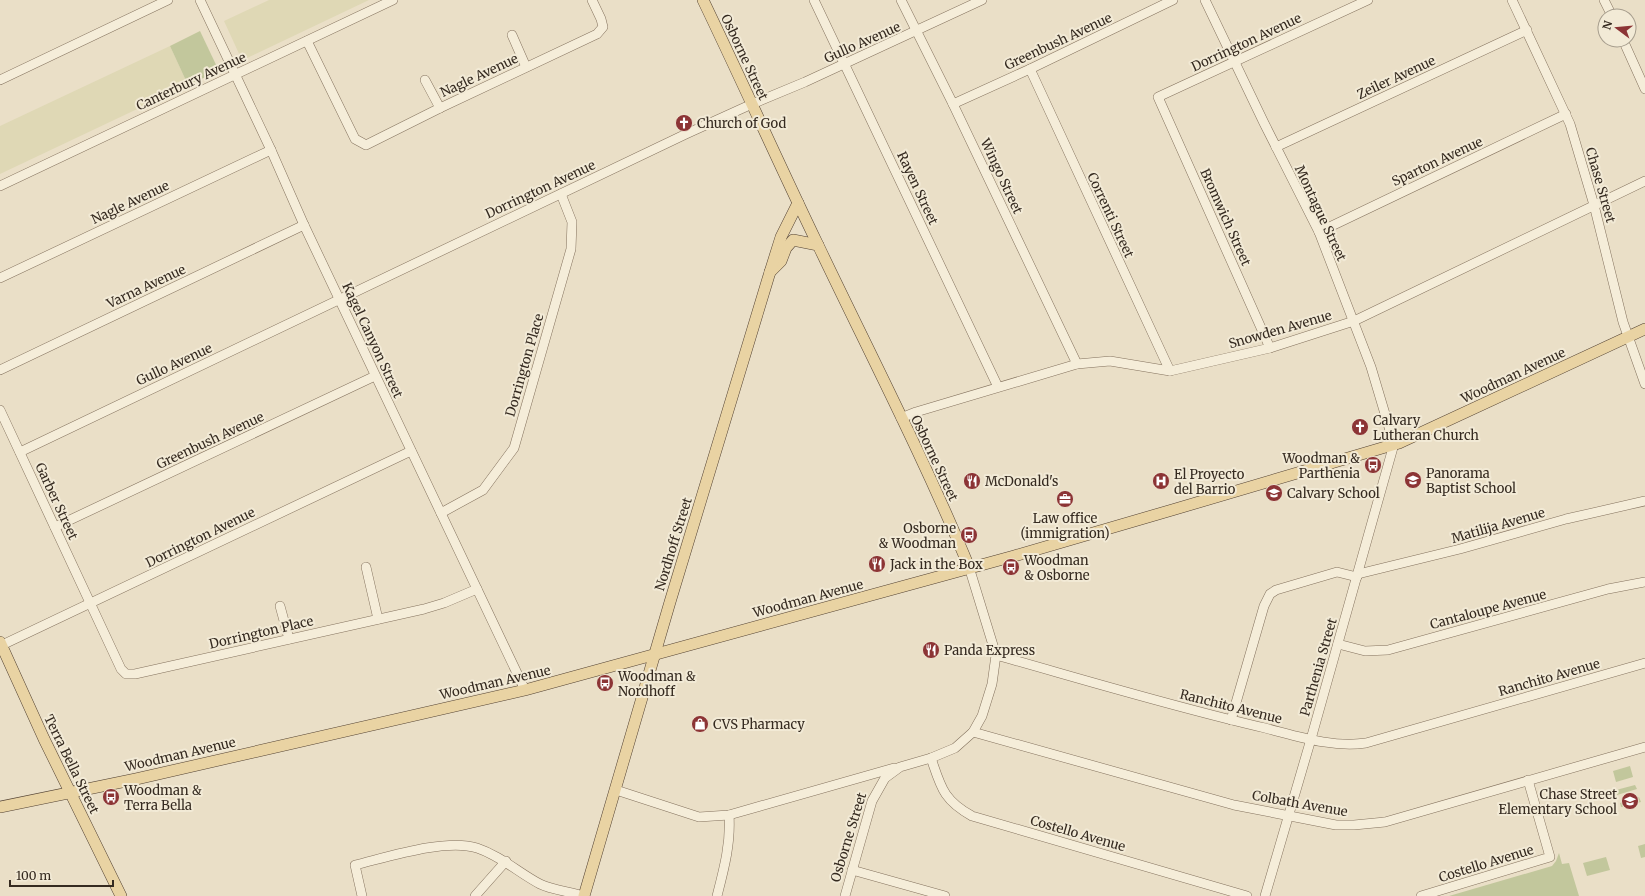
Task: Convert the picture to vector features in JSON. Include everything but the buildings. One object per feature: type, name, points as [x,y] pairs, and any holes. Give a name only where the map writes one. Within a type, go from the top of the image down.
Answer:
[{"type":"main road","name":"Osborne Street","points":[[703,0],[951,524],[969,567]]},
{"type":"main road","name":"Nordhoff Street","points":[[584,896],[770,272],[781,237],[798,203]]},
{"type":"main road","points":[[770,272],[781,261],[786,248],[793,240],[818,245]]},
{"type":"main road","name":"Woodman Avenue","points":[[0,807],[70,791],[136,779],[525,690],[1058,543],[1394,444],[1442,424],[1645,329]]},
{"type":"main road","name":"Terra Bella Street","points":[[0,645],[121,896]]},
{"type":"street","points":[[0,80],[168,0]]},
{"type":"street","name":"Kagel Canyon Street","points":[[200,0],[410,451],[525,690]]},
{"type":"street","name":"Canterbury Avenue","points":[[0,186],[393,0]]},
{"type":"street","name":"Nagle Avenue","points":[[307,41],[355,139],[366,145],[440,108],[597,34],[602,27],[601,19],[592,0]]},
{"type":"street","name":"Rayen Street","points":[[814,0],[998,387]]},
{"type":"street","name":"Wingo Street","points":[[901,0],[953,104],[1077,364]]},
{"type":"street","name":"Gullo Avenue","points":[[752,104],[916,32],[982,0]]},
{"type":"street","name":"Greenbush Avenue","points":[[953,104],[1030,69],[1173,0]]},
{"type":"street","name":"Montague Street","points":[[1205,0],[1318,232],[1371,366],[1394,444]]},
{"type":"street","name":"Dorrington Avenue","points":[[1158,97],[1368,0]]},
{"type":"street","name":"Chase Street","points":[[1512,0],[1566,114],[1594,205],[1628,337],[1645,384]]},
{"type":"street","name":"Zeiler Avenue","points":[[1276,147],[1527,30]]},
{"type":"street","points":[[512,35],[526,67]]},
{"type":"street","points":[[1627,48],[1645,89]]},
{"type":"street","name":"Correnti Street","points":[[1030,69],[1170,371]]},
{"type":"street","points":[[425,80],[440,108]]},
{"type":"street","name":"Bromwich Street","points":[[1158,97],[1270,348]]},
{"type":"street","name":"Dorrington Avenue","points":[[340,299],[752,104]]},
{"type":"street","name":"Sparton Avenue","points":[[1318,232],[1566,114]]},
{"type":"street","name":"Nagle Avenue","points":[[0,278],[271,150]]},
{"type":"street","name":"Snowden Avenue","points":[[901,418],[1077,364],[1110,361],[1170,371],[1270,348],[1354,321],[1645,181]]},
{"type":"street","name":"Dorrington Place","points":[[441,513],[483,490],[514,448],[571,249],[572,222],[561,194]]},
{"type":"street","name":"Varna Avenue","points":[[0,370],[304,225]]},
{"type":"street","name":"Gullo Avenue","points":[[20,452],[340,299]]},
{"type":"street","name":"Greenbush Avenue","points":[[55,527],[375,376]]},
{"type":"street","name":"Garber Street","points":[[0,410],[90,604]]},
{"type":"street","name":"Parthenia Street","points":[[1265,896],[1312,739],[1394,444]]},
{"type":"street","name":"Dorrington Avenue","points":[[0,645],[90,604],[410,451]]},
{"type":"street","name":"Matilija Avenue","points":[[1231,720],[1264,606],[1270,594],[1276,590],[1337,572],[1358,575],[1460,549],[1566,519],[1645,501]]},
{"type":"street","name":"Osborne Street","points":[[844,896],[875,794],[885,778],[900,767],[931,758],[955,748],[973,732],[979,724],[987,702],[995,671],[996,655],[969,567]]},
{"type":"street","points":[[366,568],[378,619]]},
{"type":"street","name":"Cantaloupe Avenue","points":[[1338,644],[1365,651],[1388,650],[1608,589],[1645,582]]},
{"type":"street","name":"Dorrington Place","points":[[90,604],[121,669],[126,674],[135,674],[424,609],[444,603],[477,588]]},
{"type":"street","points":[[280,606],[289,639]]},
{"type":"street","name":"Ranchito Avenue","points":[[996,655],[1231,720],[1312,739],[1353,745],[1366,743],[1645,663]]},
{"type":"street","name":"Colbath Avenue","points":[[973,732],[1234,805],[1336,825],[1384,822],[1645,747]]},
{"type":"street","name":"Costello Avenue","points":[[931,758],[942,791],[959,809],[972,816],[1247,896]]},
{"type":"street","points":[[616,790],[699,817],[729,815],[900,767]]},
{"type":"street","name":"Costello Avenue","points":[[1421,896],[1550,857],[1528,780]]},
{"type":"street","points":[[717,896],[726,859],[729,838],[729,815]]},
{"type":"street","points":[[362,896],[355,865],[440,846],[459,844],[477,848],[506,861],[541,885],[584,896]]},
{"type":"street","points":[[475,896],[506,861]]},
{"type":"street","points":[[852,870],[945,896]]},
{"type":"shaded area","points":[[269,0],[369,0],[245,59],[241,58],[224,21]]},
{"type":"shaded area","points":[[170,46],[188,85],[0,174],[0,126]]},
{"type":"green space","points":[[200,31],[219,71],[188,85],[170,46]]},
{"type":"green space","points":[[1630,766],[1633,777],[1616,782],[1613,771]]},
{"type":"green space","points":[[1635,785],[1637,789],[1617,795],[1616,790]]},
{"type":"green space","points":[[1639,797],[1641,802],[1621,807],[1620,803]]},
{"type":"green space","points":[[1645,844],[1645,857],[1641,858],[1638,846]]},
{"type":"green space","points":[[1559,853],[1562,864],[1569,863],[1579,896],[1449,896],[1552,866]]},
{"type":"green space","points":[[1606,857],[1610,870],[1587,876],[1583,863]]},
{"type":"place","name":"Church of God","points":[[684,123]]},
{"type":"place","name":"Calvary Lutheran Church","points":[[1360,427]]},
{"type":"place","name":"Woodman & Parthenia","points":[[1373,465]]},
{"type":"place","name":"Panorama Baptist School","points":[[1413,480]]},
{"type":"place","name":"McDonald's","points":[[972,481]]},
{"type":"place","name":"El Proyecto del Barrio","points":[[1161,481]]},
{"type":"place","name":"Calvary School","points":[[1274,493]]},
{"type":"place","name":"Law office (immigration)","points":[[1065,499]]},
{"type":"place","name":"Osborne & Woodman","points":[[969,535]]},
{"type":"place","name":"Jack in the Box","points":[[877,564]]},
{"type":"place","name":"Woodman & Osborne","points":[[1011,567]]},
{"type":"place","name":"Panda Express","points":[[931,650]]},
{"type":"place","name":"Woodman & Nordhoff","points":[[605,683]]},
{"type":"place","name":"CVS Pharmacy","points":[[700,724]]},
{"type":"place","name":"Woodman & Terra Bella","points":[[111,797]]},
{"type":"place","name":"Chase Street Elementary School","points":[[1630,801]]}]
